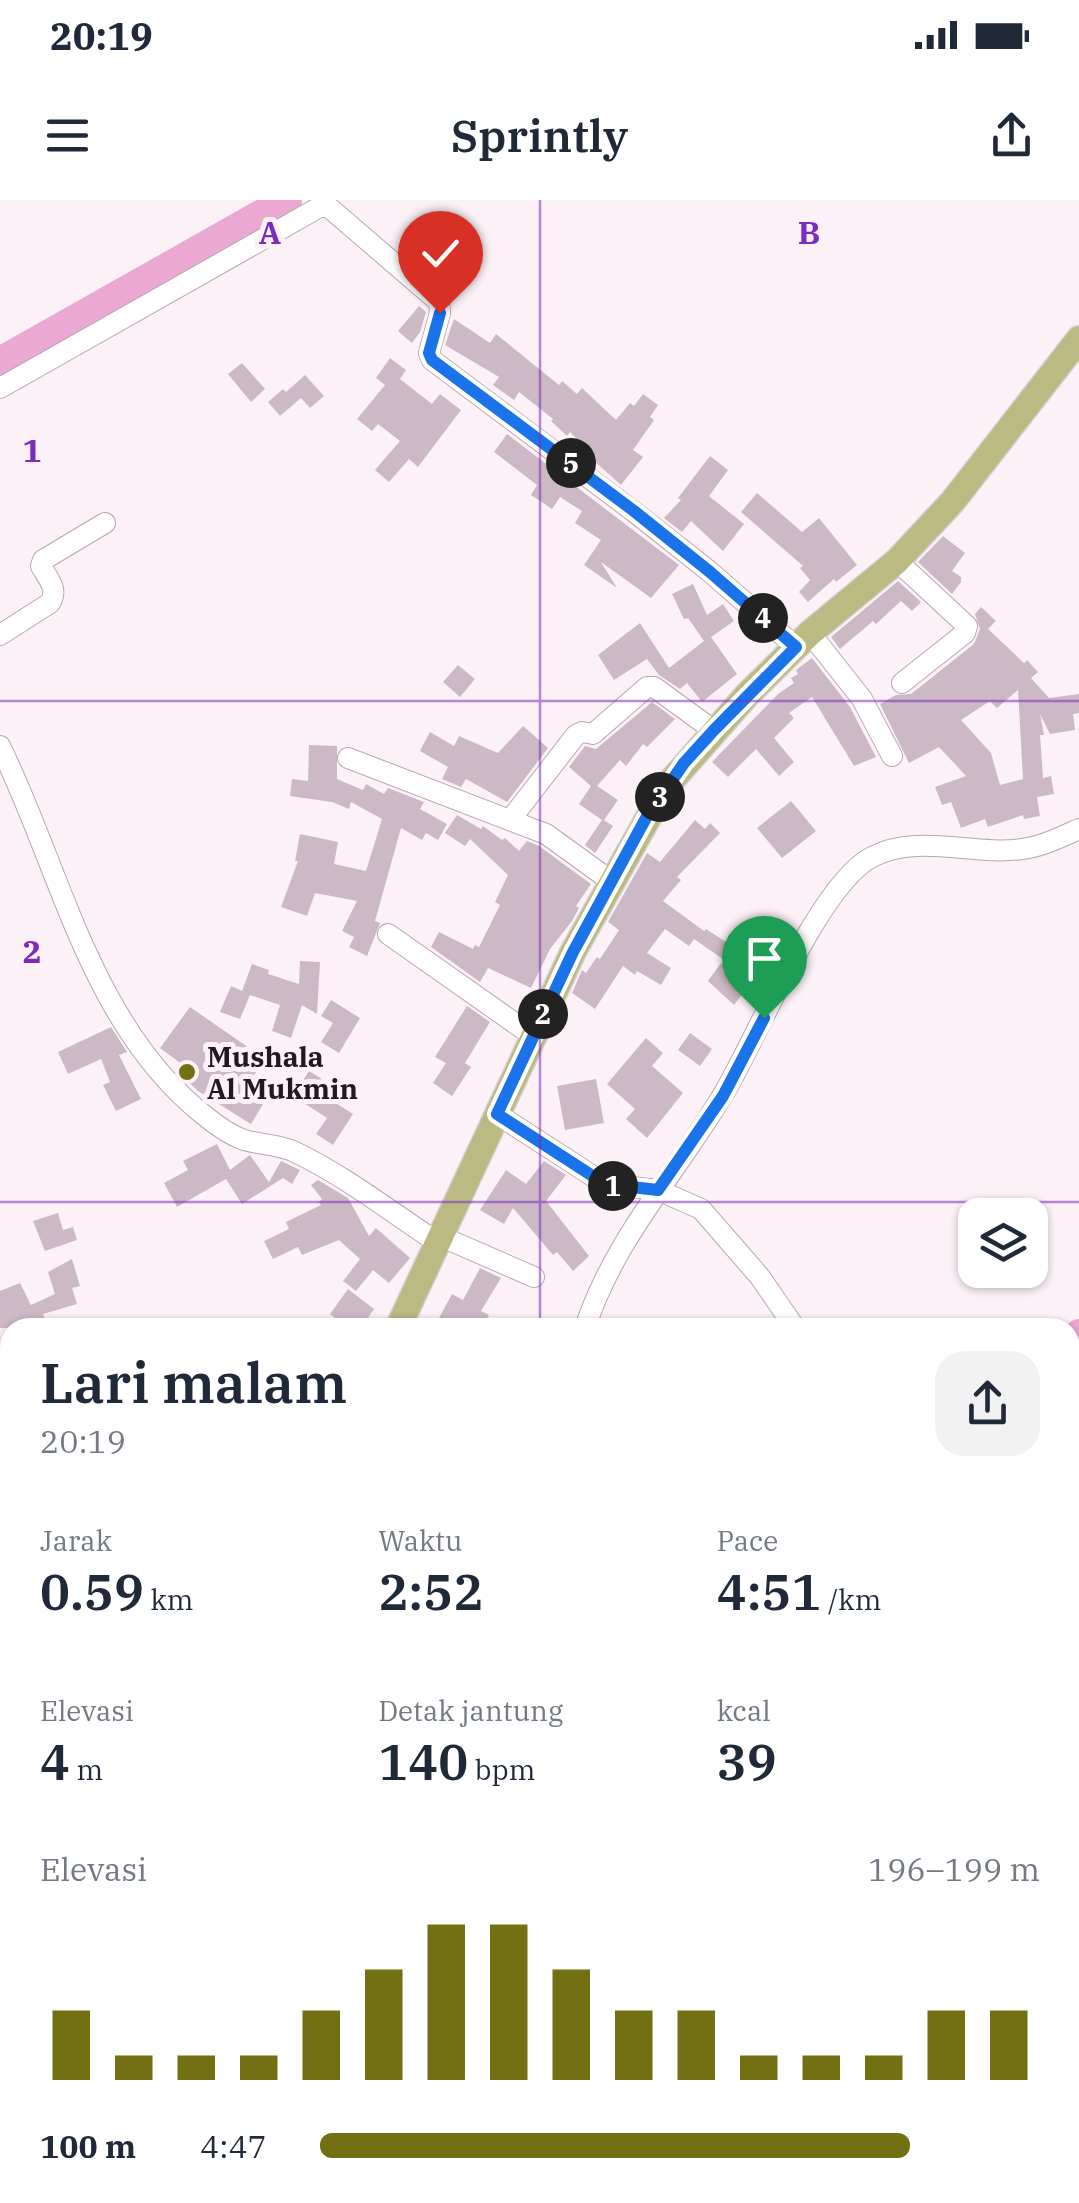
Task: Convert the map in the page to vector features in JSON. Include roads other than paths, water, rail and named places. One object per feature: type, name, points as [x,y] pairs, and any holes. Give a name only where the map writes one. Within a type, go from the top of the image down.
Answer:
[{"type":"main road","points":[[402,1318],[533,1036],[611,882],[666,788],[714,730],[803,640],[898,561],[952,502],[1079,339]]},
{"type":"street","points":[[0,388],[325,204],[439,302],[440,313],[429,353],[432,360],[803,640],[862,699],[892,756]]},
{"type":"street","points":[[0,636],[50,603],[54,596],[55,589],[41,566],[43,560],[105,523]]},
{"type":"street","points":[[898,561],[968,626],[965,633],[902,682]]},
{"type":"street","points":[[510,820],[576,735],[593,734],[648,687],[654,686],[714,730]]},
{"type":"street","points":[[0,746],[103,986],[130,1035],[152,1064],[205,1116],[231,1134],[286,1147],[438,1239],[534,1277]]},
{"type":"street","points":[[348,758],[546,834],[611,882]]},
{"type":"street","points":[[589,1318],[600,1286],[623,1245],[723,1096],[834,895],[863,862],[888,849],[915,846],[1024,849],[1079,829]]},
{"type":"street","points":[[388,934],[533,1036]]},
{"type":"street","points":[[497,1114],[605,1184],[702,1209],[724,1231],[788,1318]]},
{"type":"waterway","points":[[0,362],[287,200]]},
{"type":"place","name":"Mushala Al Mukmin","points":[[187,1072]]}]
